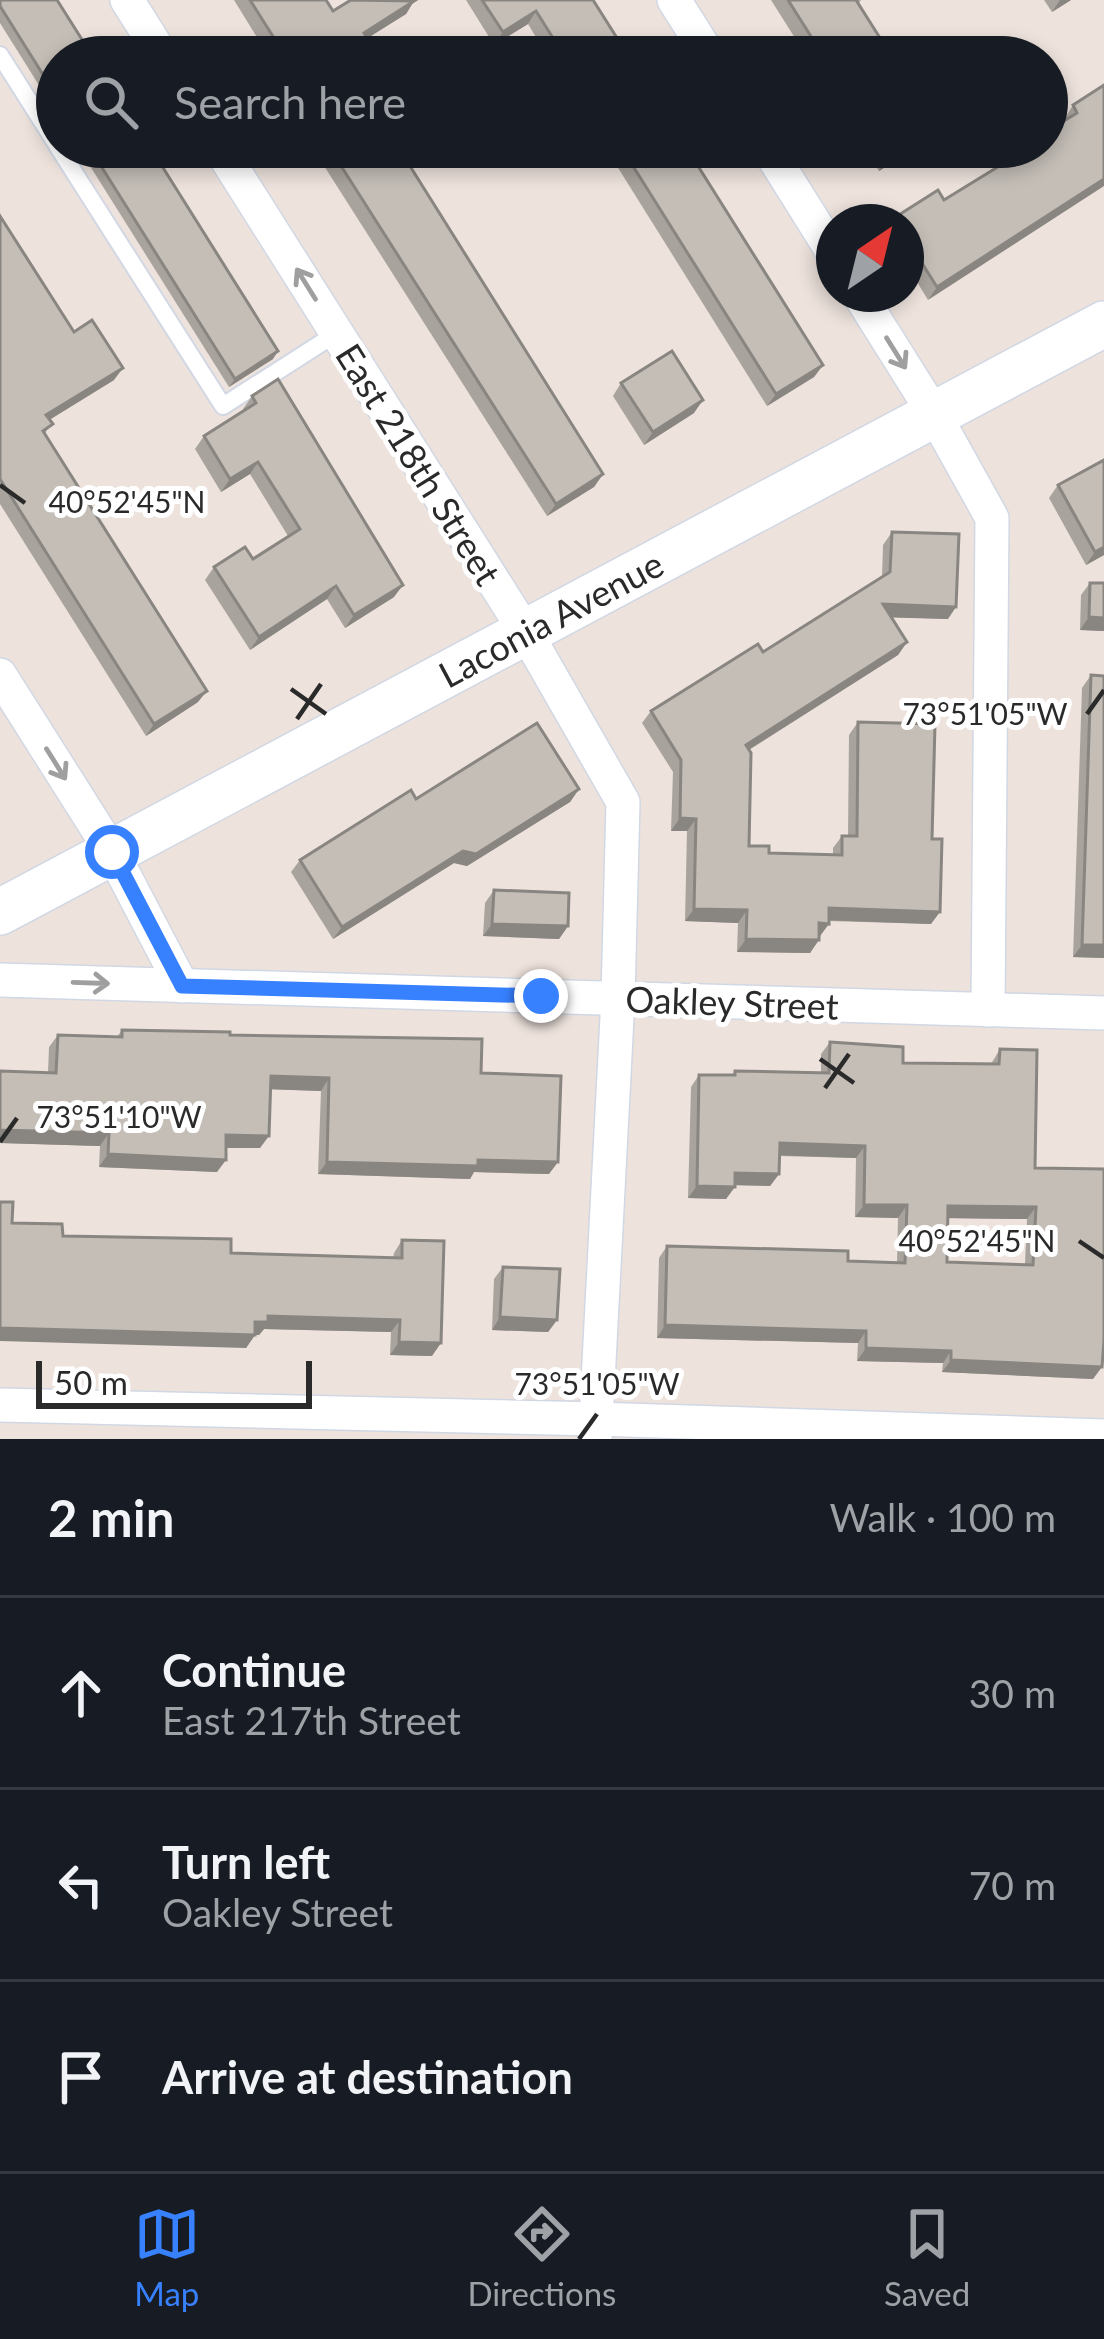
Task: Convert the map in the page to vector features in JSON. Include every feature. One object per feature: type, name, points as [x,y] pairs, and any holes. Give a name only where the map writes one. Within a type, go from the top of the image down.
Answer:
[{"type":"street","points":[[127,0],[150,36]]},
{"type":"street","points":[[674,0],[697,36]]},
{"type":"street","name":"East 218th Street","points":[[232,168],[525,632],[623,802],[596,1429]]},
{"type":"street","points":[[780,168],[816,225]]},
{"type":"street","points":[[870,312],[992,518],[988,1010]]},
{"type":"street","name":"Laconia Avenue","points":[[0,912],[1104,324]]},
{"type":"street","points":[[0,675],[112,852],[182,986]]},
{"type":"street","name":"Oakley Street","points":[[0,980],[1104,1013]]},
{"type":"street","points":[[0,1405],[596,1429],[1096,1437]]},
{"type":"lane","points":[[0,55],[36,111]]},
{"type":"lane","points":[[72,168],[224,406],[337,333]]},
{"type":"building","points":[[0,0],[57,0],[80,36],[36,36],[36,63]]},
{"type":"building","points":[[250,0],[326,0],[333,11],[351,0],[414,1],[366,36],[273,36]]},
{"type":"building","points":[[482,0],[593,0],[616,36],[552,36],[536,11],[503,32]]},
{"type":"building","points":[[788,0],[856,0],[879,36],[811,36]]},
{"type":"building","points":[[1104,85],[1104,179],[937,287],[924,266],[924,204],[916,204],[938,190],[944,200],[996,168],[1068,168],[1068,118],[1077,113],[1073,105]]},
{"type":"building","points":[[102,168],[163,168],[278,351],[235,379]]},
{"type":"building","points":[[342,168],[411,168],[603,474],[556,504]]},
{"type":"building","points":[[634,168],[699,168],[823,365],[776,394]]},
{"type":"building","points":[[0,216],[74,332],[92,320],[123,368],[46,415],[53,424],[43,431],[207,691],[154,724],[0,479]]},
{"type":"building","points":[[672,351],[703,400],[653,432],[621,383]]},
{"type":"building","points":[[278,379],[403,585],[354,615],[336,586],[259,637],[214,567],[245,547],[253,559],[300,529],[258,462],[230,479],[204,436],[256,403],[252,396]]},
{"type":"building","points":[[1104,460],[1104,547],[1095,552],[1058,485]]},
{"type":"building","points":[[892,532],[959,534],[956,607],[883,604],[907,642],[746,745],[751,753],[749,846],[769,846],[769,853],[842,855],[842,836],[857,836],[858,722],[935,724],[932,839],[942,839],[940,912],[829,908],[829,924],[819,923],[819,940],[746,939],[747,910],[694,909],[696,819],[680,818],[681,760],[651,711],[758,644],[763,652],[890,572]]},
{"type":"building","points":[[1090,583],[1104,583],[1104,618],[1089,617]]},
{"type":"building","points":[[1091,675],[1104,676],[1104,945],[1082,945]]},
{"type":"building","points":[[537,723],[579,789],[476,854],[463,851],[342,927],[300,860],[411,790],[416,799]]},
{"type":"building","points":[[494,890],[569,893],[568,926],[492,924]]},
{"type":"building","points":[[122,1030],[482,1039],[481,1073],[561,1076],[558,1162],[478,1160],[478,1166],[327,1162],[329,1078],[271,1076],[269,1136],[226,1135],[226,1160],[108,1154],[109,1133],[0,1130],[0,1071],[56,1073],[58,1035],[122,1037]]},
{"type":"building","points":[[830,1042],[903,1047],[903,1063],[999,1064],[1000,1049],[1037,1050],[1035,1168],[1104,1169],[1102,1367],[951,1360],[951,1351],[866,1348],[866,1331],[665,1325],[667,1246],[848,1251],[848,1261],[905,1263],[907,1205],[864,1205],[865,1146],[780,1143],[779,1174],[735,1173],[735,1187],[697,1186],[699,1075],[829,1073]],"holes":[[[948,1206],[1036,1207],[1033,1265],[947,1262]]]},
{"type":"building","points":[[0,1202],[13,1202],[12,1223],[62,1224],[63,1236],[231,1239],[231,1253],[402,1258],[402,1240],[444,1241],[441,1343],[399,1342],[400,1320],[268,1316],[268,1322],[255,1322],[255,1335],[0,1328]]},
{"type":"building","points":[[503,1267],[560,1269],[557,1320],[500,1317]]},
{"type":"route","points":[[112,852],[182,986],[541,996]]}]
